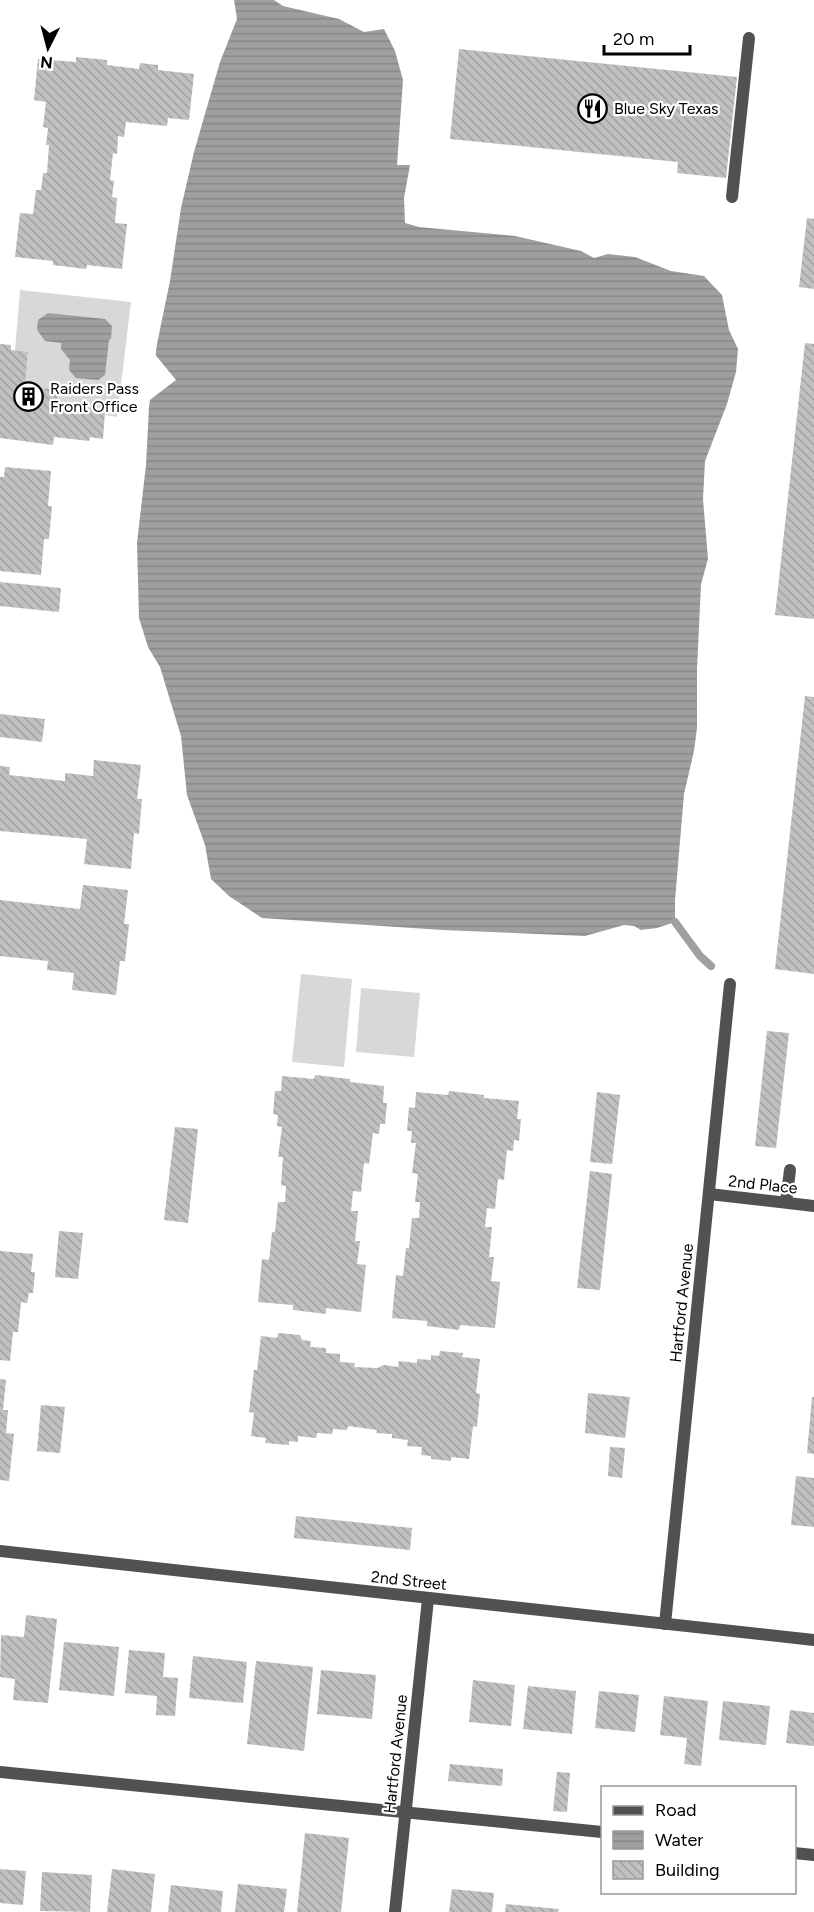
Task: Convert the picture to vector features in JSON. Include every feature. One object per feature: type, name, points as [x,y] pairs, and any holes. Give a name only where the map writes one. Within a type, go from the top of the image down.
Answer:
[{"type":"street","points":[[732,197],[749,38]]},
{"type":"street","name":"Hartford Avenue","points":[[665,1624],[730,984]]},
{"type":"street","points":[[786,1202],[790,1170]]},
{"type":"street","name":"2nd Place","points":[[709,1194],[814,1206]]},
{"type":"street","name":"2nd Street","points":[[0,1551],[814,1640]]},
{"type":"street","name":"Hartford Avenue","points":[[395,1912],[428,1599]]},
{"type":"street","points":[[0,1772],[601,1832]]},
{"type":"street","points":[[796,1853],[814,1855]]},
{"type":"shaded area","points":[[20,290],[131,302],[117,417],[105,415],[105,412],[92,411],[93,409],[57,405],[58,390],[25,386],[28,353],[15,351]]},
{"type":"shaded area","points":[[301,974],[352,979],[344,1067],[292,1062]]},
{"type":"shaded area","points":[[361,988],[420,993],[414,1057],[356,1052]]},
{"type":"water","points":[[234,0],[274,0],[283,6],[339,19],[364,32],[384,29],[395,51],[403,80],[397,165],[410,165],[404,198],[405,223],[419,227],[515,236],[581,251],[594,258],[608,254],[635,257],[671,271],[704,276],[722,295],[729,330],[738,349],[736,372],[727,404],[705,461],[703,499],[708,559],[701,584],[697,728],[684,794],[675,922],[641,930],[634,926],[624,925],[585,936],[442,930],[262,918],[229,896],[211,879],[205,845],[187,795],[181,736],[160,667],[148,647],[139,618],[137,543],[157,344],[170,281],[181,208],[194,152],[220,62],[237,19]]},
{"type":"water","points":[[48,313],[105,319],[112,326],[105,375],[98,380],[76,378],[69,370],[70,360],[61,349],[61,343],[45,341],[37,330],[38,320]]},
{"type":"pier","points":[[153,352],[176,380],[146,403]]},
{"type":"building","name":"Blue Sky Texas","points":[[459,49],[737,77],[726,178],[677,173],[678,162],[450,139]]},
{"type":"building","points":[[76,57],[107,60],[107,65],[139,69],[140,63],[158,65],[158,70],[194,74],[189,120],[168,118],[167,126],[126,122],[124,137],[118,136],[117,154],[113,153],[110,180],[114,181],[112,197],[117,198],[115,223],[127,224],[122,269],[87,265],[86,269],[53,265],[53,261],[15,257],[20,213],[33,214],[36,190],[41,190],[43,173],[47,173],[48,128],[43,127],[46,102],[34,100],[38,59],[76,62]]},
{"type":"building","points":[[807,218],[814,219],[814,289],[799,287]]},
{"type":"building","points":[[805,343],[814,344],[814,619],[775,615]]},
{"type":"building","name":"Raiders Pass Front Office","points":[[0,344],[11,345],[11,350],[28,352],[25,386],[59,390],[57,405],[93,408],[92,411],[105,412],[103,439],[90,437],[89,441],[54,437],[53,445],[0,438]]},
{"type":"building","points":[[5,467],[51,471],[48,506],[52,506],[49,539],[44,539],[41,575],[0,571],[0,477],[4,477]]},
{"type":"building","points":[[0,582],[61,588],[59,612],[0,606]]},
{"type":"building","points":[[805,696],[814,697],[814,974],[775,969]]},
{"type":"building","points":[[0,714],[45,719],[42,742],[0,737]]},
{"type":"building","points":[[94,760],[141,765],[137,799],[142,799],[139,834],[134,833],[131,869],[84,864],[87,839],[0,831],[0,766],[10,767],[9,775],[65,781],[65,773],[93,776]]},
{"type":"building","points":[[83,885],[128,890],[124,924],[129,924],[125,961],[120,961],[116,995],[72,990],[74,973],[47,970],[48,961],[0,956],[0,900],[80,909]]},
{"type":"building","points":[[767,1031],[789,1033],[776,1148],[755,1146]]},
{"type":"building","points":[[315,1075],[384,1086],[383,1103],[387,1103],[385,1124],[380,1124],[379,1134],[373,1133],[369,1164],[364,1163],[361,1192],[353,1191],[351,1211],[358,1211],[355,1241],[360,1241],[357,1264],[366,1265],[361,1312],[326,1308],[326,1314],[293,1310],[293,1305],[258,1302],[262,1259],[269,1260],[278,1202],[285,1202],[286,1186],[281,1185],[283,1157],[278,1157],[282,1127],[277,1126],[278,1115],[273,1114],[275,1091],[281,1091],[282,1076],[314,1079]]},
{"type":"building","points":[[449,1091],[484,1095],[484,1098],[519,1101],[517,1119],[521,1119],[519,1141],[514,1140],[513,1151],[507,1150],[504,1180],[498,1179],[495,1209],[487,1208],[485,1227],[492,1227],[489,1257],[494,1257],[491,1281],[500,1282],[495,1328],[460,1325],[459,1330],[427,1326],[427,1321],[392,1318],[396,1275],[403,1276],[412,1218],[419,1218],[420,1202],[415,1202],[418,1174],[412,1173],[416,1143],[411,1143],[412,1131],[407,1131],[409,1107],[415,1108],[416,1092],[448,1095]]},
{"type":"building","points":[[597,1092],[620,1095],[612,1164],[590,1162]]},
{"type":"building","points":[[175,1127],[198,1129],[188,1223],[164,1220]]},
{"type":"building","points":[[590,1171],[612,1174],[600,1290],[577,1288]]},
{"type":"building","points":[[59,1231],[83,1233],[78,1279],[55,1277]]},
{"type":"building","points":[[0,1251],[33,1254],[31,1272],[35,1272],[33,1293],[29,1293],[27,1303],[21,1302],[18,1332],[13,1332],[10,1361],[0,1360]]},
{"type":"building","points":[[278,1333],[300,1335],[302,1340],[311,1341],[310,1347],[326,1348],[326,1353],[340,1354],[340,1362],[355,1363],[354,1367],[377,1368],[384,1365],[398,1367],[399,1361],[417,1363],[417,1359],[431,1360],[431,1355],[439,1356],[440,1351],[463,1353],[462,1357],[480,1359],[476,1393],[480,1394],[477,1427],[473,1426],[469,1459],[451,1457],[451,1461],[431,1459],[431,1456],[421,1455],[422,1447],[407,1446],[408,1440],[392,1438],[392,1434],[376,1433],[377,1430],[348,1426],[347,1430],[333,1429],[332,1434],[317,1433],[316,1438],[298,1436],[298,1442],[289,1441],[289,1445],[265,1443],[266,1438],[251,1436],[254,1413],[249,1412],[261,1336],[277,1338]]},
{"type":"building","points":[[0,1379],[6,1380],[3,1410],[8,1410],[6,1433],[14,1434],[9,1481],[0,1480]]},
{"type":"building","points":[[588,1393],[630,1397],[625,1438],[585,1433]]},
{"type":"building","points":[[812,1397],[814,1397],[814,1454],[807,1453]]},
{"type":"building","points":[[41,1405],[65,1407],[60,1453],[37,1451]]},
{"type":"building","points":[[610,1447],[625,1448],[622,1478],[608,1476]]},
{"type":"building","points":[[796,1476],[814,1478],[814,1527],[791,1525]]},
{"type":"building","points":[[296,1516],[412,1528],[410,1550],[294,1538]]},
{"type":"building","points":[[26,1615],[57,1619],[48,1703],[13,1700],[15,1679],[0,1677],[1,1635],[24,1637]]},
{"type":"building","points":[[64,1642],[119,1647],[114,1696],[59,1690]]},
{"type":"building","points":[[129,1650],[165,1653],[163,1677],[178,1678],[175,1716],[156,1715],[157,1696],[125,1693]]},
{"type":"building","points":[[193,1656],[247,1662],[243,1703],[189,1698]]},
{"type":"building","points":[[256,1661],[313,1667],[304,1751],[247,1744]]},
{"type":"building","points":[[321,1670],[376,1675],[372,1719],[317,1714]]},
{"type":"building","points":[[473,1680],[515,1685],[511,1726],[469,1722]]},
{"type":"building","points":[[528,1686],[576,1691],[572,1734],[523,1729]]},
{"type":"building","points":[[599,1691],[639,1695],[635,1732],[595,1728]]},
{"type":"building","points":[[664,1696],[708,1701],[701,1766],[684,1764],[687,1738],[660,1735]]},
{"type":"building","points":[[723,1701],[770,1706],[766,1745],[719,1740]]},
{"type":"building","points":[[790,1710],[814,1713],[814,1746],[786,1743]]},
{"type":"building","points":[[450,1764],[503,1769],[502,1786],[448,1781]]},
{"type":"building","points":[[557,1772],[570,1773],[567,1812],[553,1811]]},
{"type":"building","points":[[305,1833],[349,1838],[341,1912],[297,1912]]},
{"type":"building","points":[[0,1869],[26,1871],[23,1905],[0,1903]]},
{"type":"building","points":[[112,1869],[155,1874],[151,1912],[107,1912]]},
{"type":"building","points":[[42,1872],[92,1875],[90,1912],[40,1911]]},
{"type":"building","points":[[238,1884],[287,1889],[284,1912],[235,1912]]},
{"type":"building","points":[[171,1885],[223,1891],[221,1912],[168,1912]]},
{"type":"building","points":[[452,1889],[494,1893],[492,1912],[449,1912]]},
{"type":"building","points":[[506,1904],[559,1909],[558,1912],[505,1912]]},
{"type":"waterway","points":[[675,922],[700,956],[711,966]]},
{"type":"place","name":"Blue Sky Texas","points":[[593,108]]},
{"type":"place","name":"Raiders Pass Front Office","points":[[29,397]]}]
